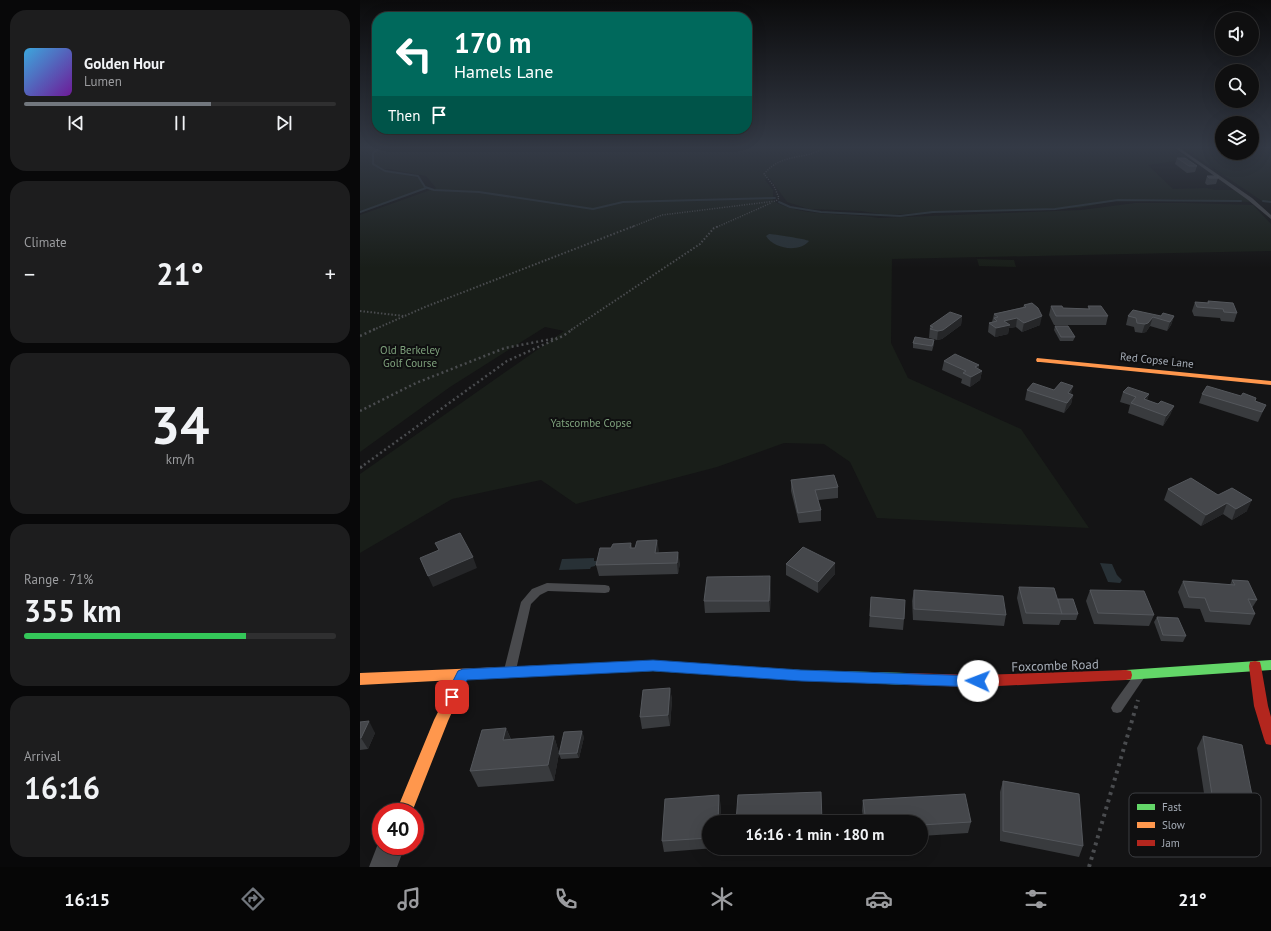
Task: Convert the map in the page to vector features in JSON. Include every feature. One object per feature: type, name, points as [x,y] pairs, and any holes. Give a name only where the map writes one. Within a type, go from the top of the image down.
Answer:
[{"type":"street","name":"Red Copse Lane","points":[[1040,360],[1271,383]]},
{"type":"street","name":"Foxcombe Road","points":[[360,679],[653,666],[801,675],[978,681],[1140,674],[1271,665]]},
{"type":"street","points":[[1255,666],[1262,706],[1271,739]]},
{"type":"street","points":[[408,803],[441,720],[463,674]]},
{"type":"street","points":[[383,867],[388,855]]},
{"type":"lane","points":[[1234,187],[1250,199],[1271,218]]},
{"type":"lane","points":[[510,672],[526,602],[536,592],[547,587],[605,589]]},
{"type":"lane","points":[[1117,708],[1140,674]]},
{"type":"path","points":[[360,468],[507,361],[563,336],[700,244],[714,228],[776,201],[779,198],[775,187]]},
{"type":"path","points":[[360,336],[425,307],[662,215],[776,201]]},
{"type":"path","points":[[360,311],[405,316]]},
{"type":"path","points":[[360,411],[416,383],[505,348],[563,336]]},
{"type":"path","points":[[1090,867],[1140,696],[1134,685]]},
{"type":"green space","points":[[360,187],[426,188],[360,212]]},
{"type":"green space","points":[[771,187],[773,190],[773,201],[798,210],[824,214],[879,218],[1081,210],[1135,203],[1253,205],[1271,224],[1271,251],[892,259],[891,343],[908,378],[1021,429],[1089,528],[877,518],[850,462],[824,444],[784,443],[717,467],[576,504],[541,480],[452,499],[360,553],[360,474],[564,331],[545,327],[450,387],[360,452],[360,215],[436,188]]},
{"type":"green space","points":[[777,187],[1207,188],[1215,190],[1235,190],[1251,202],[1174,199],[1118,200],[1079,208],[887,215],[861,211],[809,209],[787,202]]},
{"type":"green space","points":[[1242,187],[1271,187],[1271,201],[1262,201]]},
{"type":"green space","points":[[977,259],[1014,260],[1016,267],[979,266]]},
{"type":"shaded area","points":[[769,234],[809,241],[805,245],[799,247],[787,248],[775,244],[766,236]]},
{"type":"shaded area","points":[[594,558],[594,561],[597,561],[595,566],[591,567],[590,569],[559,570],[562,559]]},
{"type":"shaded area","points":[[1100,563],[1112,564],[1117,575],[1122,580],[1120,583],[1108,582]]},
{"type":"building","points":[[1208,301],[1233,303],[1237,313],[1224,312],[1223,309],[1197,307],[1195,302],[1209,303]]},
{"type":"building","points":[[1032,303],[1038,308],[1042,316],[1024,323],[1017,318],[1004,321],[1010,325],[996,328],[989,323],[997,321],[994,318],[998,317],[994,314],[1026,307],[1024,305]]},
{"type":"building","points":[[1051,306],[1090,309],[1088,306],[1101,306],[1108,316],[1056,316]]},
{"type":"building","points":[[1133,310],[1161,316],[1163,313],[1174,316],[1170,322],[1153,317],[1148,323],[1137,323],[1136,318],[1128,316]]},
{"type":"building","points":[[950,312],[962,316],[943,330],[938,331],[930,329],[933,327],[930,326]]},
{"type":"building","points":[[1055,326],[1068,326],[1075,337],[1061,337]]},
{"type":"building","points":[[915,337],[934,340],[932,346],[913,343]]},
{"type":"building","points":[[955,354],[979,365],[975,367],[982,371],[971,377],[963,373],[966,371],[944,361]]},
{"type":"building","points":[[1061,382],[1073,386],[1068,393],[1073,395],[1067,403],[1027,390],[1033,383],[1054,390]]},
{"type":"building","points":[[1207,386],[1241,396],[1243,393],[1256,398],[1255,401],[1266,405],[1262,412],[1202,394]]},
{"type":"building","points":[[1128,387],[1149,394],[1144,399],[1158,404],[1161,401],[1174,406],[1166,416],[1131,403],[1136,397],[1123,392]]},
{"type":"building","points":[[834,475],[838,487],[815,490],[821,510],[798,513],[791,480]]},
{"type":"building","points":[[1191,478],[1218,495],[1232,488],[1252,500],[1236,509],[1227,503],[1206,515],[1168,489]]},
{"type":"building","points":[[460,533],[473,557],[428,576],[420,558],[439,550],[435,543]]},
{"type":"building","points":[[657,540],[655,553],[678,552],[677,563],[596,565],[600,548],[611,548],[613,544],[631,543],[630,548],[635,548],[637,541]]},
{"type":"building","points":[[803,547],[835,563],[818,582],[786,564]]},
{"type":"building","points":[[770,576],[769,601],[704,601],[707,577]]},
{"type":"building","points":[[1232,580],[1248,581],[1257,600],[1248,599],[1255,614],[1210,611],[1205,598],[1189,597],[1183,581],[1235,585]]},
{"type":"building","points":[[1019,587],[1054,588],[1062,614],[1026,613]]},
{"type":"building","points":[[914,590],[1003,596],[1006,615],[914,609]]},
{"type":"building","points":[[1090,590],[1144,591],[1154,615],[1098,613]]},
{"type":"building","points":[[871,597],[905,600],[904,619],[870,616]]},
{"type":"building","points":[[1058,599],[1073,599],[1078,614],[1062,614]]},
{"type":"building","points":[[1157,617],[1178,618],[1186,636],[1163,635]]},
{"type":"building","points":[[670,688],[668,715],[640,717],[643,690]]},
{"type":"building","points":[[369,721],[361,738],[360,738],[360,722]]},
{"type":"building","points":[[506,728],[503,740],[554,736],[548,765],[470,771],[482,730]]},
{"type":"building","points":[[582,731],[577,753],[559,754],[564,732]]},
{"type":"building","points":[[1203,736],[1242,745],[1252,793],[1212,793]]},
{"type":"building","points":[[1003,781],[1079,794],[1083,846],[1003,831]]},
{"type":"building","points":[[821,792],[822,815],[737,815],[738,795]]},
{"type":"building","points":[[965,794],[971,822],[928,825],[928,815],[865,815],[863,800]]},
{"type":"building","points":[[719,795],[718,815],[702,815],[702,838],[662,841],[665,799]]},
{"type":"waterway","points":[[426,187],[434,190],[479,192],[593,209],[623,202],[775,198]]},
{"type":"waterway","points":[[360,212],[426,188]]},
{"type":"waterway","points":[[779,202],[790,207],[821,212],[900,216],[933,212],[1055,209],[1118,200],[1241,201]]},
{"type":"waterway","points":[[1263,201],[1271,202]]},
{"type":"traffic: fast","points":[[1126,675],[1271,665]]},
{"type":"traffic: fast","points":[[553,670],[653,666],[801,675],[907,679]]},
{"type":"traffic: slow","points":[[1040,360],[1271,383]]},
{"type":"traffic: slow","points":[[360,679],[553,670]]},
{"type":"traffic: slow","points":[[408,803],[441,720],[463,675]]},
{"type":"traffic: jam","points":[[1255,666],[1261,706],[1271,739]]},
{"type":"traffic: jam","points":[[907,679],[978,681],[1126,675]]},
{"type":"route","points":[[452,697],[463,674],[653,666],[801,675],[978,681]]},
{"type":"park label","name":"Old Berkeley Golf Course","points":[[410,356]]},
{"type":"park label","name":"Yatscombe Copse","points":[[591,423]]}]
